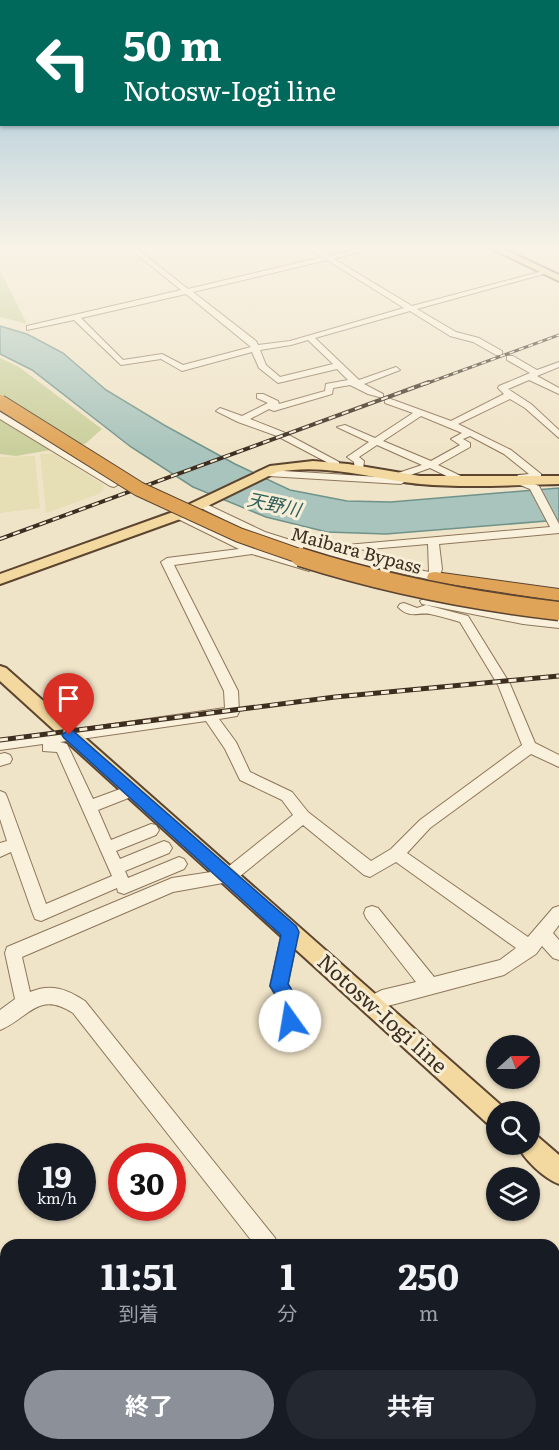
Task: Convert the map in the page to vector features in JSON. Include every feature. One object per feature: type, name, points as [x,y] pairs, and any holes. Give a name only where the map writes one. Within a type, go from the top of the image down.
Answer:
[{"type":"highway","name":"Maibara Bypass","points":[[0,402],[81,455],[137,488],[209,523],[264,545],[349,572],[404,585],[559,611]]},
{"type":"highway","points":[[435,575],[486,585],[559,593]]},
{"type":"highway","points":[[427,602],[469,605],[559,618]]},
{"type":"main road","points":[[0,579],[178,515],[274,469],[294,464],[318,462],[336,464],[420,480],[528,483],[559,480]]},
{"type":"main road","name":"Notosw-Iogi line","points":[[0,672],[486,1107]]},
{"type":"main road","points":[[540,1154],[559,1172]]},
{"type":"street","points":[[30,328],[81,316]]},
{"type":"street","points":[[217,316],[257,348],[262,366],[278,380],[338,366]]},
{"type":"street","points":[[75,317],[124,363],[155,356],[170,359],[182,368],[257,348],[310,338],[391,316]]},
{"type":"street","points":[[422,316],[453,334],[476,340],[499,352]]},
{"type":"street","points":[[310,338],[370,393],[503,447],[528,466],[537,476],[522,477],[557,529],[350,546],[316,552]]},
{"type":"street","points":[[510,358],[559,391]]},
{"type":"street","points":[[559,364],[502,388],[528,406],[559,435]]},
{"type":"street","points":[[269,406],[274,408],[329,392],[329,386],[350,382],[359,384],[396,370]]},
{"type":"street","points":[[451,424],[510,395]]},
{"type":"street","points":[[240,420],[275,403],[260,396]]},
{"type":"street","points":[[220,411],[280,434],[336,464]]},
{"type":"street","points":[[358,469],[359,461],[352,457],[421,412]]},
{"type":"street","points":[[0,415],[114,484]]},
{"type":"street","points":[[342,427],[461,480]]},
{"type":"street","points":[[265,475],[401,481],[399,476],[431,465],[467,446],[456,439],[469,433]]},
{"type":"street","points":[[204,503],[261,534],[316,552],[435,575],[559,593]]},
{"type":"street","points":[[178,515],[252,551],[427,602],[523,620],[559,624]]},
{"type":"street","points":[[404,607],[417,612],[427,602],[435,575],[433,540]]},
{"type":"street","points":[[2,755],[69,735],[232,712],[231,691],[167,562],[252,551]]},
{"type":"street","points":[[427,602],[464,619],[504,684],[530,747],[559,761]]},
{"type":"street","points":[[209,715],[231,746],[245,776],[286,796],[303,816],[370,870],[396,854],[425,824],[530,747]]},
{"type":"street","points":[[48,747],[62,748],[124,886],[179,864]]},
{"type":"street","points":[[90,807],[131,791]]},
{"type":"street","points":[[0,797],[3,818],[16,844],[41,914],[164,848]]},
{"type":"street","points":[[24,1002],[13,952],[172,885],[228,876],[303,816]]},
{"type":"street","points":[[107,848],[151,830]]},
{"type":"street","points":[[0,850],[16,844]]},
{"type":"street","points":[[396,854],[530,948]]},
{"type":"street","points":[[372,913],[431,987]]},
{"type":"street","points":[[372,1004],[382,999],[504,967],[530,948],[559,913]]},
{"type":"street","points":[[290,932],[279,986],[290,1003],[290,1039]]},
{"type":"street","points":[[542,933],[559,952]]},
{"type":"street","points":[[0,1021],[24,1002],[45,994],[70,999],[79,1007],[263,1239]]},
{"type":"shaded area","points":[[40,454],[55,454],[104,485],[103,490],[99,494],[46,513]]},
{"type":"shaded area","points":[[35,456],[40,508],[0,513],[0,457]]},
{"type":"green space","points":[[23,316],[27,324],[0,317]]},
{"type":"green space","points":[[0,358],[19,367],[102,429],[85,444],[16,456],[0,454]]},
{"type":"water","name":"天野川","points":[[0,326],[27,334],[63,353],[106,390],[235,464],[290,490],[347,501],[391,502],[559,488],[559,520],[386,534],[327,532],[266,517],[193,487],[131,447],[32,370],[0,354]]},
{"type":"railway","points":[[425,384],[559,335]]},
{"type":"railway","points":[[0,539],[429,382]]},
{"type":"railway","points":[[0,740],[335,697],[559,676]]},
{"type":"route","points":[[69,735],[290,932],[279,986],[290,1003],[290,1021]]}]
